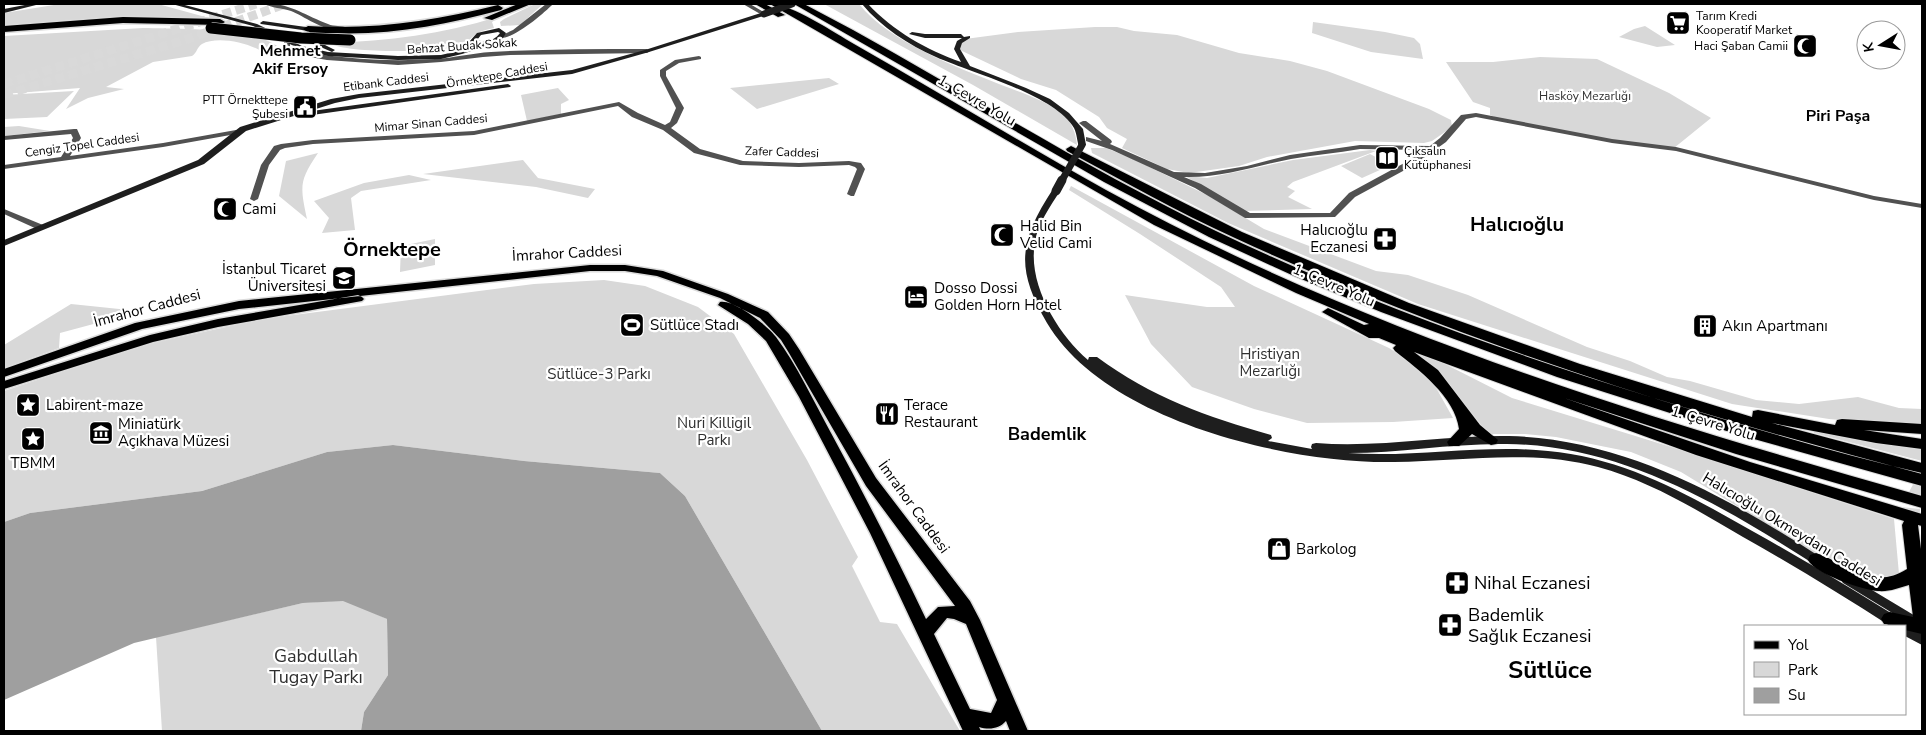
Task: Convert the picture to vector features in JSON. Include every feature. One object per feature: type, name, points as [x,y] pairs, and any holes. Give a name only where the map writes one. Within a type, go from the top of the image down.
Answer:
[{"type":"highway","points":[[4,29],[123,20],[220,22],[352,37],[452,23],[514,4]]},
{"type":"highway","points":[[499,34],[493,25],[499,18],[525,4]]},
{"type":"highway","points":[[4,34],[136,25],[211,28],[301,38],[403,36],[440,30],[492,17],[525,4]]},
{"type":"highway","points":[[759,4],[883,69],[907,79]]},
{"type":"highway","name":"1. Çevre Yolu","points":[[774,4],[1158,222],[1248,266],[1353,312],[1487,364],[1653,424],[1922,502]]},
{"type":"highway","name":"1. Çevre Yolu","points":[[798,4],[1143,199],[1210,232],[1338,290],[1452,336],[1584,381],[1776,441],[1922,480]]},
{"type":"highway","points":[[813,4],[895,51],[912,68]]},
{"type":"highway","points":[[308,29],[364,31],[418,26],[502,6]]},
{"type":"highway","points":[[399,31],[450,22],[502,6]]},
{"type":"highway","points":[[932,80],[956,85],[1105,167],[1245,238],[1391,300],[1594,374],[1718,413],[1922,468]]},
{"type":"highway","points":[[974,118],[987,131],[1118,210],[1232,268],[1328,312],[1446,359],[1668,440],[1916,522],[1915,572],[1922,625],[1895,623]]},
{"type":"highway","points":[[1328,312],[1416,358],[1433,373],[1475,429],[1491,440]]},
{"type":"highway","points":[[1530,351],[1752,413],[1876,438],[1922,444]]},
{"type":"highway","points":[[1454,442],[1467,430],[1464,413]]},
{"type":"highway","points":[[1752,413],[1842,424],[1922,430]]},
{"type":"highway","points":[[1816,560],[1856,580],[1877,584],[1900,583],[1915,572]]},
{"type":"main road","points":[[4,11],[37,4]]},
{"type":"main road","points":[[175,4],[262,27],[287,42],[328,54],[398,58],[454,55],[489,47]]},
{"type":"main road","points":[[764,14],[789,4]]},
{"type":"main road","points":[[647,52],[792,4]]},
{"type":"main road","points":[[865,4],[889,25],[915,43],[966,67],[1059,102],[1075,113],[1083,122],[1086,141]]},
{"type":"main road","points":[[874,4],[912,34],[966,67]]},
{"type":"main road","points":[[239,21],[312,30],[318,44],[324,48],[365,54],[442,53],[460,48],[479,34],[499,34]]},
{"type":"main road","points":[[287,42],[288,35],[308,29]]},
{"type":"main road","points":[[912,34],[965,37],[959,42],[957,49],[966,67]]},
{"type":"main road","points":[[472,40],[489,47]]},
{"type":"main road","name":"Örnektepe Caddesi","points":[[236,132],[276,118],[301,112],[536,79],[572,72],[647,52]]},
{"type":"main road","points":[[1012,85],[1064,110],[1078,124],[1086,141]]},
{"type":"main road","points":[[4,243],[82,209],[200,162],[226,143],[236,132]]},
{"type":"main road","name":"Halıcıoğlu Okmeydanı Caddesi","points":[[1086,141],[1059,192],[1036,227],[1029,250],[1029,271],[1034,290],[1054,328],[1074,351],[1124,387],[1179,416],[1236,438],[1298,450],[1368,458],[1546,454],[1595,462],[1623,470],[1653,482],[1708,510],[1895,623]]},
{"type":"main road","name":"İmrahor Caddesi","points":[[4,373],[132,329],[239,305],[376,296],[553,279],[636,276],[672,284],[731,308],[765,325],[795,352],[871,482],[907,532],[929,558],[972,620],[1019,731]]},
{"type":"main road","name":"İmrahor Caddesi","points":[[4,385],[150,339],[346,297]]},
{"type":"main road","name":"İmrahor Caddesi","points":[[765,325],[770,339],[805,397],[878,533],[972,731]]},
{"type":"main road","points":[[132,329],[150,330],[150,339]]},
{"type":"main road","points":[[59,353],[56,360],[60,363],[69,364]]},
{"type":"main road","name":"Halıcıoğlu Okmeydanı Caddesi","points":[[1124,387],[1192,414],[1278,441],[1320,447],[1356,448],[1491,440],[1556,444],[1602,454],[1658,472],[1704,493],[1922,625]]},
{"type":"main road","points":[[1491,440],[1525,454]]},
{"type":"main road","points":[[925,634],[936,616],[944,612],[953,611],[972,620]]},
{"type":"main road","points":[[1906,630],[1922,640]]},
{"type":"main road","points":[[965,715],[983,721],[994,721],[1002,715],[1006,699]]},
{"type":"street","points":[[268,4],[293,10],[336,28],[418,22],[418,26]]},
{"type":"street","points":[[489,47],[499,34],[515,31],[550,4]]},
{"type":"street","points":[[746,4],[764,14]]},
{"type":"street","name":"Behzat Budak Sokak","points":[[287,42],[287,49],[293,52],[357,61],[422,62],[489,47],[647,52]]},
{"type":"street","points":[[666,128],[673,123],[680,108],[663,76],[664,70],[677,61],[700,58]]},
{"type":"street","name":"Mimar Sinan Caddesi","points":[[254,199],[265,164],[277,148],[284,146],[313,142],[474,133],[619,104],[634,115],[666,128]]},
{"type":"street","points":[[1186,177],[1248,216],[1332,215],[1352,195],[1412,163],[1443,140],[1464,117],[1484,116],[1612,141],[1676,149],[1874,198],[1922,206]]},
{"type":"street","points":[[1083,122],[1103,141],[1115,148],[1171,174],[1186,177],[1228,172],[1290,156],[1333,149],[1381,146],[1430,148]]},
{"type":"street","name":"Zafer Caddesi","points":[[666,128],[697,150],[743,163],[799,165],[849,163],[858,165],[861,168],[851,194]]},
{"type":"street","points":[[4,138],[74,131],[77,138],[65,157]]},
{"type":"street","name":"Cengiz Topel Caddesi","points":[[4,167],[65,157],[163,145],[236,132]]},
{"type":"street","points":[[1086,141],[1103,141]]},
{"type":"street","points":[[1086,141],[1103,141]]},
{"type":"street","name":"Cengiz Topel Caddesi","points":[[163,145],[164,148],[205,142],[226,143]]},
{"type":"street","points":[[1407,147],[1417,150],[1421,156]]},
{"type":"street","points":[[4,211],[40,227]]},
{"type":"green space","points":[[60,4],[158,4],[209,18],[103,19],[4,26],[4,13]]},
{"type":"green space","points":[[535,4],[543,4],[520,25],[501,26],[500,22],[504,19]]},
{"type":"green space","points":[[824,4],[859,4],[872,18],[906,42],[946,62],[1050,105],[1069,121],[1075,132],[1077,145],[973,85]]},
{"type":"green space","points":[[497,17],[492,22],[494,28],[478,33],[460,46],[446,49],[412,51],[372,50],[339,47],[330,43],[415,36]]},
{"type":"green space","points":[[1313,22],[1414,38],[1420,44],[1423,59],[1371,52],[1312,33]]},
{"type":"green space","points":[[1645,26],[1675,45],[1657,47],[1619,37],[1634,29]]},
{"type":"green space","points":[[1117,27],[1134,31],[1177,35],[1239,53],[1290,61],[1327,71],[1429,109],[1451,120],[1452,127],[1432,141],[1424,143],[1355,141],[1267,157],[1239,166],[1189,173],[1167,169],[1122,148],[1127,139],[1107,128],[1099,117],[1056,90],[1021,79],[960,50],[960,42],[965,39],[1018,32]]},
{"type":"green space","points":[[143,28],[195,29],[236,33],[270,42],[281,49],[266,55],[244,44],[226,40],[209,41],[200,45],[192,56],[153,62],[106,87],[124,89],[88,98],[66,109],[80,88],[4,94],[4,36]]},
{"type":"green space","name":"Hasköy Mezarlığı","points":[[1540,57],[1597,59],[1669,93],[1711,118],[1674,148],[1608,139],[1497,118],[1490,115],[1490,108],[1473,102],[1446,62],[1493,62]]},
{"type":"green space","points":[[829,78],[839,84],[757,109],[730,88]]},
{"type":"green space","points":[[558,88],[569,100],[561,104],[561,114],[527,121],[521,95]]},
{"type":"green space","points":[[74,91],[47,117],[4,119],[4,95]]},
{"type":"green space","points":[[19,126],[50,131],[4,136],[4,127]]},
{"type":"green space","points":[[1091,148],[1106,148],[1133,159],[1207,195],[1264,229],[1376,271],[1408,275],[1468,295],[1587,347],[1630,361],[1667,377],[1690,381],[1756,400],[1799,404],[1858,397],[1899,408],[1922,409],[1922,427],[1829,419],[1732,404],[1418,304],[1228,223],[1092,153]]},
{"type":"green space","points":[[1370,150],[1376,151],[1293,182],[1287,187],[1295,191],[1288,197],[1312,209],[1245,211],[1185,176],[1207,178],[1293,160]]},
{"type":"green space","points":[[318,153],[304,177],[302,191],[307,219],[279,196],[286,161]]},
{"type":"green space","points":[[1370,154],[1391,165],[1362,178],[1341,166]]},
{"type":"green space","points":[[523,160],[538,178],[595,189],[588,198],[536,187],[423,174]]},
{"type":"green space","points":[[409,175],[431,180],[361,191],[351,198],[355,230],[322,233],[329,218],[314,201],[364,183]]},
{"type":"green space","name":"Hristiyan Mezarlığı","points":[[1071,186],[1254,286],[1389,348],[1417,366],[1434,384],[1453,418],[1393,422],[1307,423],[1254,409],[1192,387],[1151,344],[1125,295],[1207,307],[1235,307],[1221,287],[1069,190]]},
{"type":"green space","points":[[435,239],[435,265],[400,272],[401,246]]},
{"type":"green space","name":"Sütlüce-3 Parkı","points":[[604,280],[645,286],[698,307],[734,334],[807,460],[858,557],[852,566],[880,622],[897,624],[960,731],[822,731],[685,496],[660,473],[524,461],[393,445],[327,452],[202,491],[30,513],[4,522],[4,391],[139,346],[263,319],[534,284]]},
{"type":"green space","points":[[71,304],[129,310],[127,315],[60,333],[59,348],[4,368],[4,345]]},
{"type":"green space","points":[[1416,352],[1445,364],[1512,398],[1894,519],[1899,574],[1879,580],[1840,569],[1681,472],[1631,452],[1556,437],[1525,434],[1492,434],[1486,431],[1435,368]]},
{"type":"green space","points":[[1812,430],[1870,441],[1922,447],[1922,461],[1814,433]]},
{"type":"green space","name":"Gabdullah Tugay Parkı","points":[[346,600],[387,619],[388,675],[364,712],[361,731],[162,731],[156,637],[303,603]]},
{"type":"water","points":[[393,445],[524,461],[660,473],[685,496],[822,731],[361,731],[364,712],[388,675],[387,619],[343,601],[303,603],[134,643],[4,700],[4,522],[30,513],[202,491],[327,452]]},
{"type":"tunnel","points":[[4,84],[256,4]]},
{"type":"tunnel","points":[[4,95],[191,38],[285,4]]},
{"type":"tunnel","points":[[1910,525],[1912,504],[1922,486]]},
{"type":"place","name":"Tarım Kredi Kooperatif Market","points":[[1678,23]]},
{"type":"place","name":"Haci Şaban Camii","points":[[1805,46]]},
{"type":"place","name":"PTT Örnekttepe Şubesi","points":[[305,107]]},
{"type":"place","name":"Çıksalın Kütüphanesi","points":[[1387,158]]},
{"type":"place","name":"Cami","points":[[225,209]]},
{"type":"place","name":"Halid Bin Velid Cami","points":[[1002,235]]},
{"type":"place","name":"Halıcıoğlu Eczanesi","points":[[1385,239]]},
{"type":"place","name":"İstanbul Ticaret Üniversitesi","points":[[344,278]]},
{"type":"place","name":"Dosso Dossi Golden Horn Hotel","points":[[916,297]]},
{"type":"place","name":"Sütlüce Stadı","points":[[632,325]]},
{"type":"place","name":"Akın Apartmanı","points":[[1705,326]]},
{"type":"place","name":"Labirent-maze","points":[[28,405]]},
{"type":"place","name":"Terace Restaurant","points":[[887,414]]},
{"type":"place","name":"Miniatürk Açıkhava Müzesi","points":[[101,433]]},
{"type":"place","name":"TBMM","points":[[33,439]]},
{"type":"place","name":"Barkolog","points":[[1279,549]]},
{"type":"place","name":"Nihal Eczanesi","points":[[1457,583]]},
{"type":"place","name":"Bademlik Sağlık Eczanesi","points":[[1450,625]]},
{"type":"district","name":"Mehmet Akif Ersoy","points":[[290,59]]},
{"type":"district","name":"Piri Paşa","points":[[1838,115]]},
{"type":"district","name":"Halıcıoğlu","points":[[1517,224]]},
{"type":"district","name":"Örnektepe","points":[[392,249]]},
{"type":"district","name":"Bademlik","points":[[1047,434]]},
{"type":"district","name":"Sütlüce","points":[[1550,670]]},
{"type":"park label","name":"Nuri Killigil Parkı","points":[[714,432]]}]
